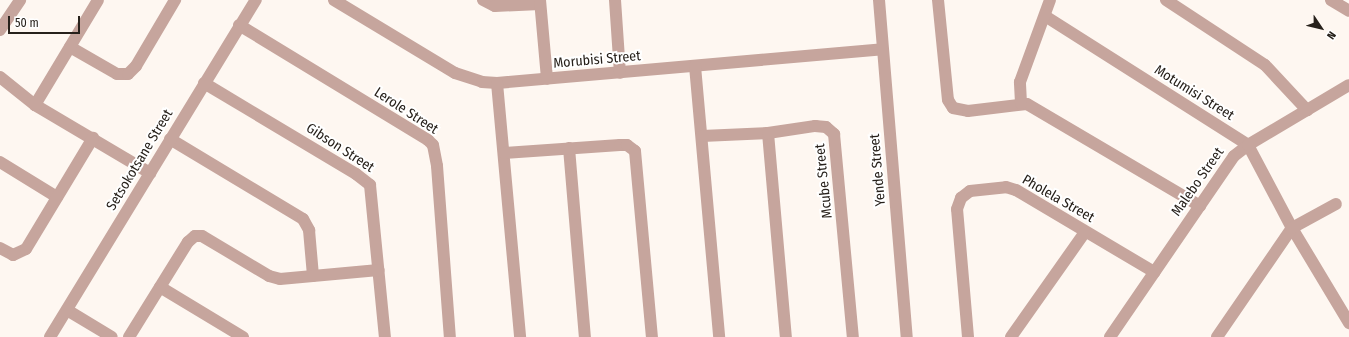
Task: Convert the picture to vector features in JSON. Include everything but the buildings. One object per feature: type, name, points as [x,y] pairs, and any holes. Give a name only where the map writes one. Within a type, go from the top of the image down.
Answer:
[{"type":"street","points":[[35,105],[98,0]]},
{"type":"street","points":[[70,47],[117,74],[128,74],[136,66],[175,0]]},
{"type":"street","name":"Setsokotsane Street","points":[[50,337],[239,25],[256,0]]},
{"type":"street","name":"Morubisi Street","points":[[334,0],[455,73],[472,80],[497,83],[883,49]]},
{"type":"street","points":[[483,0],[495,6],[540,2],[547,79]]},
{"type":"street","points":[[615,0],[620,73]]},
{"type":"street","name":"Yende Street","points":[[879,0],[907,337]]},
{"type":"street","points":[[938,0],[950,105],[958,110],[968,111],[1021,103],[1045,113],[1200,206]]},
{"type":"street","points":[[1021,103],[1020,82],[1050,0]]},
{"type":"street","points":[[1166,0],[1265,65],[1307,110]]},
{"type":"street","points":[[1331,0],[1349,11]]},
{"type":"street","points":[[0,30],[17,1]]},
{"type":"street","name":"Motumisi Street","points":[[1045,16],[1248,144]]},
{"type":"street","name":"Lerole Street","points":[[239,25],[428,140],[433,145],[437,166],[450,337]]},
{"type":"street","points":[[695,66],[719,337]]},
{"type":"street","points":[[0,77],[35,105],[150,173]]},
{"type":"street","name":"Gibson Street","points":[[204,83],[366,180],[373,193],[385,337]]},
{"type":"street","points":[[497,83],[520,337]]},
{"type":"street","name":"Malebo Street","points":[[1110,337],[1234,156],[1248,144],[1349,85]]},
{"type":"street","name":"Mcube Street","points":[[702,136],[768,133],[815,126],[826,127],[834,134],[853,337]]},
{"type":"street","points":[[768,133],[786,337]]},
{"type":"street","points":[[0,248],[13,255],[22,253],[93,138]]},
{"type":"street","points":[[170,139],[303,219],[309,230],[313,276]]},
{"type":"street","points":[[1248,144],[1292,228],[1348,318]]},
{"type":"street","points":[[504,153],[627,145],[635,151],[652,337]]},
{"type":"street","points":[[569,148],[585,337]]},
{"type":"street","points":[[0,162],[57,196]]},
{"type":"street","name":"Pholela Street","points":[[968,337],[957,209],[964,194],[978,189],[1011,188],[1154,272]]},
{"type":"street","points":[[1217,337],[1292,228],[1336,204]]},
{"type":"street","points":[[1011,337],[1085,232]]},
{"type":"street","points":[[129,337],[188,242],[195,236],[202,236],[274,278],[379,270]]},
{"type":"street","points":[[160,287],[243,337]]},
{"type":"street","points":[[67,310],[112,337]]}]
